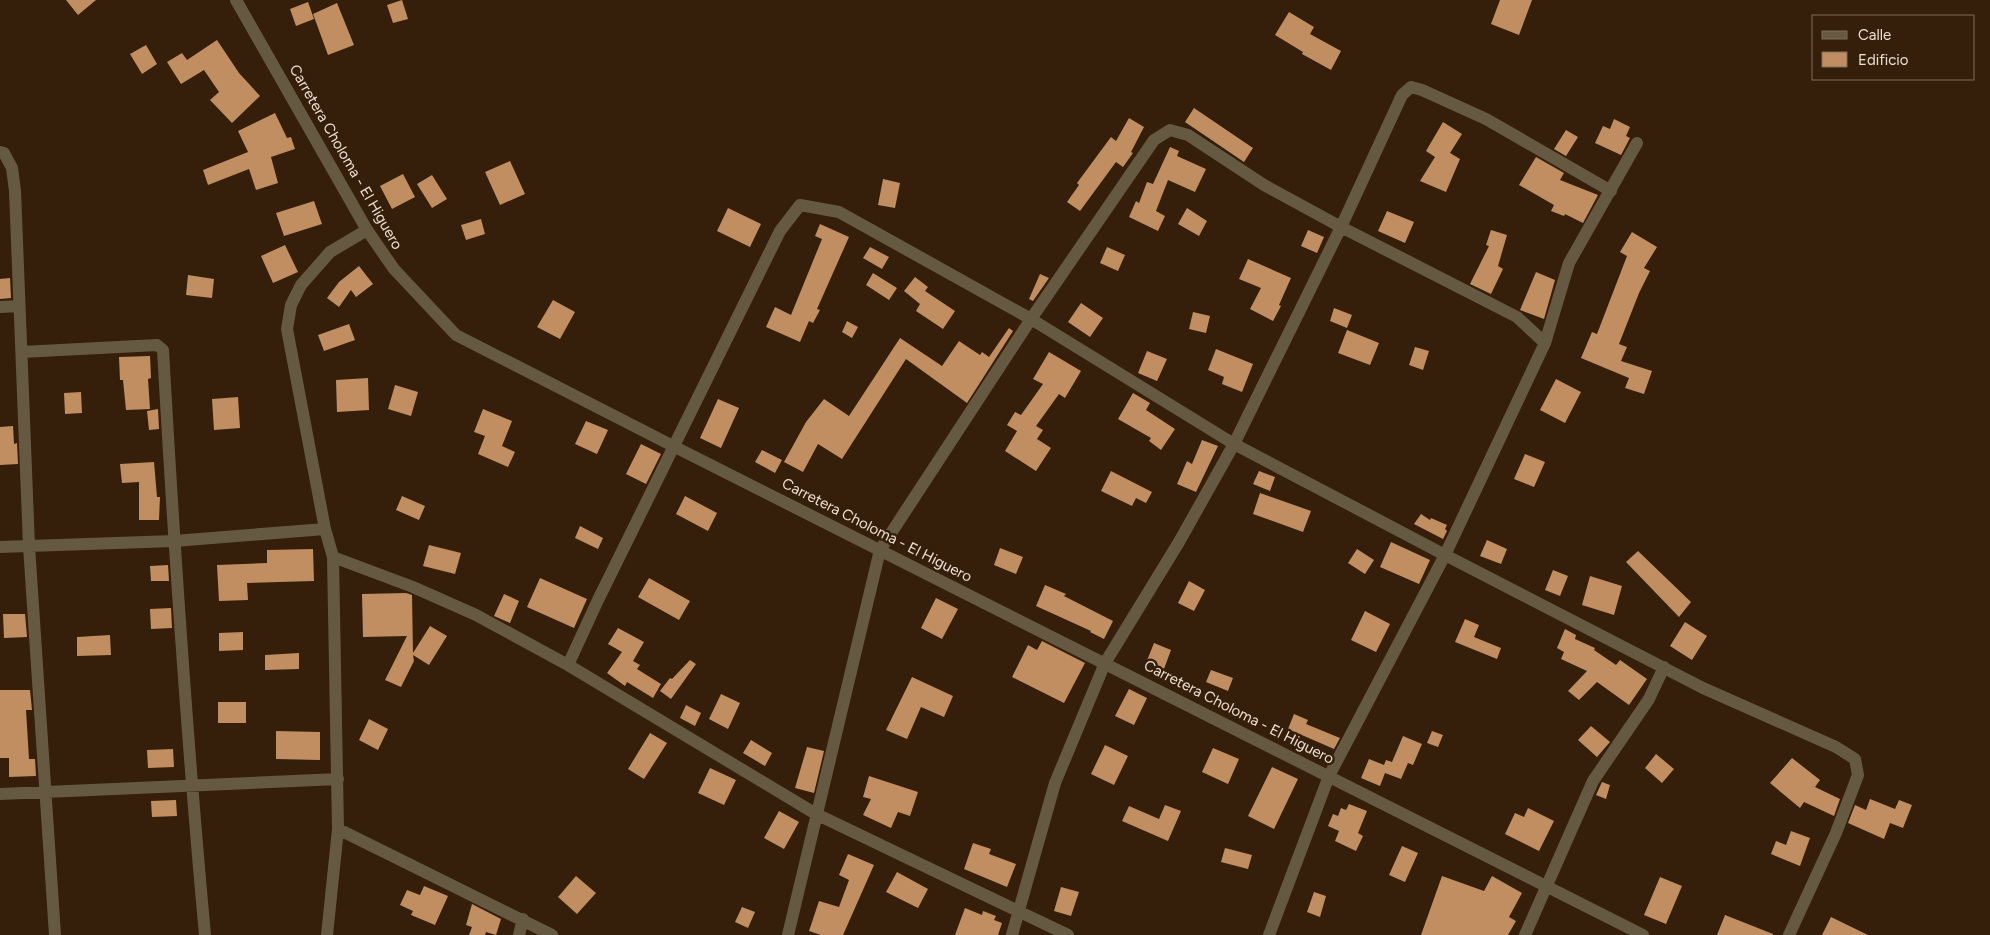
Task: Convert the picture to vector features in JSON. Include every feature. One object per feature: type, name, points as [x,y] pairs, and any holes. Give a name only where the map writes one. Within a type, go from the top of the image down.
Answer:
[{"type":"street","name":"Carretera Choloma - El Higuero","points":[[236,0],[367,230],[394,269],[456,335],[1643,935]]},
{"type":"street","points":[[1012,935],[1055,783],[1105,663],[1179,542],[1234,444],[1341,227],[1402,95],[1411,87],[1422,90],[1486,119],[1610,192]]},
{"type":"street","points":[[788,935],[880,550],[1031,319],[1154,140],[1170,130],[1188,135],[1264,185],[1517,318],[1545,343]]},
{"type":"street","points":[[1269,935],[1329,776],[1444,555],[1545,343],[1569,263],[1637,143]]},
{"type":"street","points":[[0,152],[4,153],[12,168],[15,191],[29,546],[55,935]]},
{"type":"street","points":[[568,665],[598,600],[780,231],[800,205],[839,212],[1031,319],[1234,444],[1444,555],[1703,688],[1836,747],[1855,759],[1858,776],[1836,833],[1789,935]]},
{"type":"street","points":[[327,935],[338,829],[333,556],[325,529],[287,329],[291,305],[301,285],[330,252],[367,230]]},
{"type":"street","points":[[0,307],[19,306]]},
{"type":"street","points":[[22,352],[157,345],[163,350],[191,784],[205,935]]},
{"type":"street","points":[[0,548],[174,541],[325,529]]},
{"type":"street","points":[[333,556],[413,587],[476,615],[568,665],[816,814],[1068,935]]},
{"type":"street","points":[[1525,935],[1593,781],[1649,699],[1664,667]]},
{"type":"street","points":[[0,794],[191,784],[338,779]]},
{"type":"street","points":[[338,829],[552,935]]},
{"type":"street","points":[[519,935],[523,920]]},
{"type":"building","points":[[66,0],[96,0],[78,15]]},
{"type":"building","points":[[402,0],[408,19],[393,23],[387,5]]},
{"type":"building","points":[[1500,0],[1532,0],[1519,35],[1491,24]]},
{"type":"building","points":[[308,2],[314,19],[296,26],[290,9]]},
{"type":"building","points":[[337,3],[354,45],[328,55],[313,14]]},
{"type":"building","points":[[1289,12],[1314,27],[1310,34],[1341,51],[1331,70],[1302,54],[1303,52],[1275,35]]},
{"type":"building","points":[[217,40],[239,73],[260,96],[232,123],[210,100],[219,92],[204,70],[181,84],[167,62],[182,53],[187,60]]},
{"type":"building","points":[[146,45],[157,64],[142,74],[130,54]]},
{"type":"building","points":[[1194,108],[1253,148],[1244,162],[1185,122]]},
{"type":"building","points":[[275,113],[287,138],[291,137],[295,149],[271,157],[278,183],[256,190],[249,169],[208,185],[203,170],[248,152],[238,131]]},
{"type":"building","points":[[1129,118],[1144,127],[1131,152],[1133,153],[1123,167],[1116,162],[1080,211],[1067,202],[1079,185],[1077,183],[1111,137],[1116,141]]},
{"type":"building","points":[[1614,119],[1630,127],[1626,136],[1630,138],[1621,155],[1595,143],[1603,126],[1610,129]]},
{"type":"building","points":[[1443,122],[1462,134],[1450,153],[1460,159],[1446,192],[1420,181],[1435,157],[1426,151]]},
{"type":"building","points":[[1566,130],[1578,137],[1566,156],[1554,149]]},
{"type":"building","points":[[1170,147],[1179,151],[1177,156],[1206,169],[1195,192],[1168,180],[1156,211],[1165,216],[1158,231],[1129,217],[1136,201],[1139,203],[1147,182],[1153,184]]},
{"type":"building","points":[[1536,157],[1564,173],[1560,180],[1598,195],[1583,223],[1565,214],[1564,216],[1551,211],[1554,205],[1519,185]]},
{"type":"building","points":[[510,161],[525,194],[500,205],[485,172]]},
{"type":"building","points":[[403,174],[415,197],[392,209],[380,186]]},
{"type":"building","points":[[432,175],[447,199],[432,208],[417,184]]},
{"type":"building","points":[[883,179],[900,183],[895,208],[878,205]]},
{"type":"building","points":[[314,201],[322,224],[284,236],[276,213]]},
{"type":"building","points":[[728,208],[761,224],[750,247],[717,231]]},
{"type":"building","points":[[1187,208],[1207,221],[1199,236],[1178,224]]},
{"type":"building","points":[[1387,211],[1414,222],[1405,243],[1378,231]]},
{"type":"building","points":[[481,219],[485,234],[466,240],[461,225]]},
{"type":"building","points":[[820,224],[849,237],[817,309],[820,310],[813,323],[809,321],[800,342],[766,327],[775,307],[791,315],[822,239],[815,236]]},
{"type":"building","points":[[1308,230],[1324,237],[1317,253],[1301,246]]},
{"type":"building","points":[[1491,230],[1507,235],[1498,266],[1503,269],[1491,294],[1470,284],[1489,246],[1486,245]]},
{"type":"building","points":[[1632,232],[1657,247],[1644,268],[1650,271],[1639,293],[1619,344],[1627,347],[1621,361],[1652,371],[1644,394],[1625,388],[1629,378],[1581,358],[1592,332],[1597,334],[1627,256],[1620,252]]},
{"type":"building","points":[[285,245],[298,272],[273,283],[261,256]]},
{"type":"building","points":[[870,247],[889,257],[882,269],[863,258]]},
{"type":"building","points":[[1107,247],[1125,255],[1118,271],[1100,263]]},
{"type":"building","points":[[1248,259],[1291,278],[1279,305],[1281,306],[1273,321],[1250,309],[1261,288],[1239,279]]},
{"type":"building","points":[[359,266],[373,284],[356,297],[351,290],[339,307],[327,298],[339,282]]},
{"type":"building","points":[[1536,272],[1555,280],[1544,319],[1520,310]]},
{"type":"building","points":[[873,273],[897,288],[889,300],[866,285]]},
{"type":"building","points":[[1040,274],[1049,278],[1033,301],[1029,299]]},
{"type":"building","points":[[188,275],[214,279],[212,298],[186,295]]},
{"type":"building","points":[[915,277],[928,287],[925,291],[955,311],[943,329],[916,311],[920,304],[904,291]]},
{"type":"building","points":[[10,278],[11,298],[0,299],[0,279]]},
{"type":"building","points":[[553,300],[575,312],[560,339],[537,327]]},
{"type":"building","points":[[1081,303],[1103,318],[1090,337],[1068,322]]},
{"type":"building","points":[[1334,308],[1352,315],[1347,328],[1330,321]]},
{"type":"building","points":[[1193,312],[1210,316],[1206,333],[1189,329]]},
{"type":"building","points":[[847,321],[858,327],[852,338],[842,332]]},
{"type":"building","points":[[349,324],[355,340],[324,351],[318,335]]},
{"type":"building","points":[[1009,328],[1013,331],[967,403],[906,359],[842,459],[818,444],[803,472],[784,462],[806,422],[824,399],[849,416],[900,338],[942,366],[959,341],[980,355],[982,352],[989,357]]},
{"type":"building","points":[[1347,330],[1379,343],[1370,365],[1338,353]]},
{"type":"building","points":[[1415,347],[1429,351],[1423,370],[1409,365]]},
{"type":"building","points":[[1216,349],[1253,364],[1242,392],[1222,384],[1224,377],[1208,370]]},
{"type":"building","points":[[1147,351],[1167,359],[1157,381],[1138,373]]},
{"type":"building","points":[[1049,352],[1081,371],[1065,398],[1059,394],[1036,426],[1043,430],[1037,439],[1051,448],[1036,471],[1005,451],[1017,431],[1007,425],[1015,412],[1021,415],[1043,384],[1033,379]]},
{"type":"building","points":[[150,356],[151,378],[148,379],[150,409],[126,410],[123,380],[120,380],[119,357]]},
{"type":"building","points":[[368,378],[369,410],[337,412],[336,380]]},
{"type":"building","points":[[1556,379],[1581,392],[1565,423],[1540,410]]},
{"type":"building","points":[[395,385],[418,392],[411,416],[388,409]]},
{"type":"building","points":[[81,392],[82,413],[65,414],[64,393]]},
{"type":"building","points":[[1133,393],[1150,403],[1146,410],[1175,429],[1161,450],[1149,441],[1151,438],[1118,419]]},
{"type":"building","points":[[238,397],[240,428],[214,430],[212,399]]},
{"type":"building","points":[[718,399],[739,408],[721,448],[700,438]]},
{"type":"building","points":[[158,409],[159,429],[149,430],[147,411]]},
{"type":"building","points":[[483,409],[512,421],[502,446],[515,452],[508,467],[478,454],[485,436],[474,432]]},
{"type":"building","points":[[586,421],[608,430],[597,454],[575,444]]},
{"type":"building","points":[[13,426],[14,444],[17,443],[18,464],[0,465],[0,427]]},
{"type":"building","points":[[1202,440],[1218,446],[1196,492],[1177,484],[1187,461],[1192,464]]},
{"type":"building","points":[[641,444],[661,454],[646,484],[626,474]]},
{"type":"building","points":[[762,450],[782,460],[775,473],[755,462]]},
{"type":"building","points":[[1525,454],[1545,462],[1534,487],[1514,479]]},
{"type":"building","points":[[154,462],[157,497],[160,497],[159,520],[139,520],[139,482],[122,483],[120,464]]},
{"type":"building","points":[[1111,471],[1152,492],[1146,503],[1136,498],[1132,506],[1101,491]]},
{"type":"building","points":[[1259,471],[1275,477],[1270,491],[1253,484]]},
{"type":"building","points":[[1260,493],[1311,511],[1303,532],[1253,514]]},
{"type":"building","points":[[402,496],[425,506],[419,520],[396,510]]},
{"type":"building","points":[[685,496],[717,513],[708,531],[676,514]]},
{"type":"building","points":[[1421,514],[1430,520],[1431,518],[1447,525],[1445,529],[1447,531],[1443,539],[1414,524]]},
{"type":"building","points":[[580,526],[603,538],[598,549],[575,538]]},
{"type":"building","points":[[1487,540],[1507,549],[1501,564],[1480,556]]},
{"type":"building","points":[[1391,542],[1430,560],[1419,584],[1380,567]]},
{"type":"building","points":[[429,545],[461,553],[455,574],[423,566]]},
{"type":"building","points":[[1000,548],[1023,557],[1016,574],[994,565]]},
{"type":"building","points":[[313,549],[314,581],[247,583],[248,600],[219,601],[217,565],[267,563],[267,550]]},
{"type":"building","points":[[1357,549],[1374,560],[1365,574],[1348,563]]},
{"type":"building","points":[[1638,551],[1691,602],[1679,617],[1626,562]]},
{"type":"building","points":[[168,565],[169,581],[151,581],[150,566]]},
{"type":"building","points":[[1553,570],[1568,576],[1560,596],[1545,590]]},
{"type":"building","points":[[1590,576],[1622,586],[1614,615],[1582,605]]},
{"type":"building","points":[[540,578],[587,599],[574,628],[527,607]]},
{"type":"building","points":[[649,578],[690,601],[679,620],[638,597]]},
{"type":"building","points":[[1189,581],[1205,590],[1194,611],[1178,603]]},
{"type":"building","points":[[1045,585],[1066,594],[1064,596],[1113,621],[1104,639],[1091,631],[1036,606]]},
{"type":"building","points":[[406,593],[412,595],[413,653],[430,626],[447,636],[429,665],[413,655],[414,661],[401,687],[385,680],[407,636],[363,637],[362,594]]},
{"type":"building","points":[[504,594],[519,601],[510,623],[494,616]]},
{"type":"building","points":[[936,598],[958,609],[942,639],[921,628]]},
{"type":"building","points":[[171,608],[172,628],[151,629],[150,609]]},
{"type":"building","points":[[1365,611],[1390,624],[1376,652],[1351,640]]},
{"type":"building","points":[[3,614],[25,614],[27,637],[4,638]]},
{"type":"building","points":[[1465,619],[1479,625],[1474,637],[1501,648],[1497,659],[1455,642]]},
{"type":"building","points":[[1685,622],[1707,636],[1692,660],[1670,646]]},
{"type":"building","points":[[618,628],[644,642],[633,661],[640,665],[637,669],[661,684],[653,698],[627,682],[625,686],[607,673],[622,652],[608,644]]},
{"type":"building","points":[[1565,629],[1576,635],[1575,639],[1595,648],[1594,650],[1616,665],[1620,660],[1647,679],[1629,705],[1597,682],[1579,700],[1568,691],[1587,671],[1561,659],[1564,652],[1557,648]]},
{"type":"building","points":[[243,632],[243,650],[219,651],[219,633]]},
{"type":"building","points":[[110,635],[111,655],[77,656],[77,637]]},
{"type":"building","points":[[1042,641],[1085,663],[1064,703],[1012,677],[1028,645],[1037,650]]},
{"type":"building","points":[[1154,643],[1171,650],[1164,669],[1146,663]]},
{"type":"building","points":[[299,653],[299,669],[265,670],[265,655]]},
{"type":"building","points":[[690,660],[696,664],[671,699],[660,691],[670,678],[672,679]]},
{"type":"building","points":[[1211,670],[1233,678],[1228,691],[1206,682]]},
{"type":"building","points":[[912,677],[953,696],[944,717],[921,707],[907,739],[886,730]]},
{"type":"building","points":[[1129,689],[1147,698],[1134,725],[1115,716]]},
{"type":"building","points":[[0,690],[30,690],[32,710],[26,710],[29,759],[35,759],[36,776],[9,777],[9,758],[0,758]]},
{"type":"building","points":[[721,694],[740,703],[728,729],[709,719]]},
{"type":"building","points":[[218,702],[246,702],[246,723],[218,723]]},
{"type":"building","points":[[686,705],[701,713],[695,726],[680,718]]},
{"type":"building","points":[[1294,714],[1308,720],[1306,724],[1340,738],[1334,749],[1288,729]]},
{"type":"building","points":[[369,719],[388,729],[378,750],[359,740]]},
{"type":"building","points":[[1591,726],[1610,742],[1597,757],[1578,740]]},
{"type":"building","points":[[276,731],[320,732],[320,760],[276,759]]},
{"type":"building","points":[[1432,731],[1443,735],[1438,747],[1427,743]]},
{"type":"building","points":[[650,733],[667,743],[644,779],[628,769]]},
{"type":"building","points":[[1403,736],[1422,744],[1413,765],[1408,763],[1401,779],[1385,773],[1380,786],[1361,778],[1369,759],[1384,765],[1386,760],[1392,762]]},
{"type":"building","points":[[751,740],[772,753],[765,766],[743,753]]},
{"type":"building","points":[[1105,745],[1128,756],[1114,785],[1091,774]]},
{"type":"building","points":[[807,747],[824,751],[814,793],[795,788]]},
{"type":"building","points":[[1213,748],[1239,759],[1228,784],[1202,772]]},
{"type":"building","points":[[173,749],[174,767],[148,768],[147,750]]},
{"type":"building","points":[[1656,754],[1674,769],[1662,783],[1645,768]]},
{"type":"building","points":[[1792,758],[1820,780],[1815,787],[1840,799],[1834,816],[1804,802],[1800,808],[1770,783]]},
{"type":"building","points":[[1272,767],[1298,779],[1274,829],[1248,816]]},
{"type":"building","points":[[710,768],[736,780],[724,805],[698,793]]},
{"type":"building","points":[[869,776],[918,792],[910,816],[898,812],[891,828],[863,815],[871,799],[863,797]]},
{"type":"building","points":[[1602,782],[1610,785],[1606,799],[1596,795]]},
{"type":"building","points":[[1870,799],[1895,809],[1899,800],[1912,805],[1903,828],[1890,823],[1884,839],[1848,823],[1855,805],[1866,810]]},
{"type":"building","points":[[176,800],[177,816],[152,817],[151,801]]},
{"type":"building","points":[[1349,804],[1367,811],[1358,833],[1363,836],[1356,851],[1335,841],[1339,831],[1328,826],[1333,814],[1338,816],[1341,808],[1346,810]]},
{"type":"building","points":[[1165,805],[1181,811],[1168,841],[1122,821],[1129,806],[1159,819]]},
{"type":"building","points":[[1528,808],[1554,821],[1539,851],[1505,834],[1515,813],[1524,817]]},
{"type":"building","points":[[779,811],[799,822],[784,849],[764,838]]},
{"type":"building","points":[[1791,831],[1810,838],[1800,866],[1771,854],[1776,841],[1786,845]]},
{"type":"building","points":[[973,843],[991,849],[989,854],[1016,864],[1007,887],[964,869]]},
{"type":"building","points":[[1402,846],[1418,853],[1405,882],[1389,875]]},
{"type":"building","points":[[1225,848],[1252,855],[1248,869],[1221,862]]},
{"type":"building","points":[[848,854],[874,865],[843,935],[821,935],[809,931],[819,901],[839,907],[849,880],[839,875]]},
{"type":"building","points":[[897,872],[928,889],[918,908],[886,892]]},
{"type":"building","points":[[576,876],[596,893],[577,914],[558,897]]},
{"type":"building","points":[[1442,876],[1484,891],[1492,876],[1522,893],[1509,917],[1516,921],[1508,935],[1421,935]]},
{"type":"building","points":[[1660,877],[1682,886],[1666,924],[1644,915]]},
{"type":"building","points":[[424,886],[448,896],[435,925],[411,915],[413,911],[400,905],[407,890],[420,895]]},
{"type":"building","points":[[1061,887],[1079,892],[1071,916],[1054,911]]},
{"type":"building","points":[[1314,892],[1326,896],[1320,917],[1307,912]]},
{"type":"building","points":[[472,904],[501,919],[496,935],[486,932],[485,935],[469,935],[472,927],[466,925]]},
{"type":"building","points":[[742,907],[755,912],[748,928],[735,922]]},
{"type":"building","points":[[965,908],[982,915],[983,911],[996,916],[994,920],[1002,923],[998,935],[955,935]]},
{"type":"building","points":[[1725,915],[1773,934],[1773,935],[1717,935]]},
{"type":"building","points":[[1831,917],[1868,935],[1822,935]]}]
